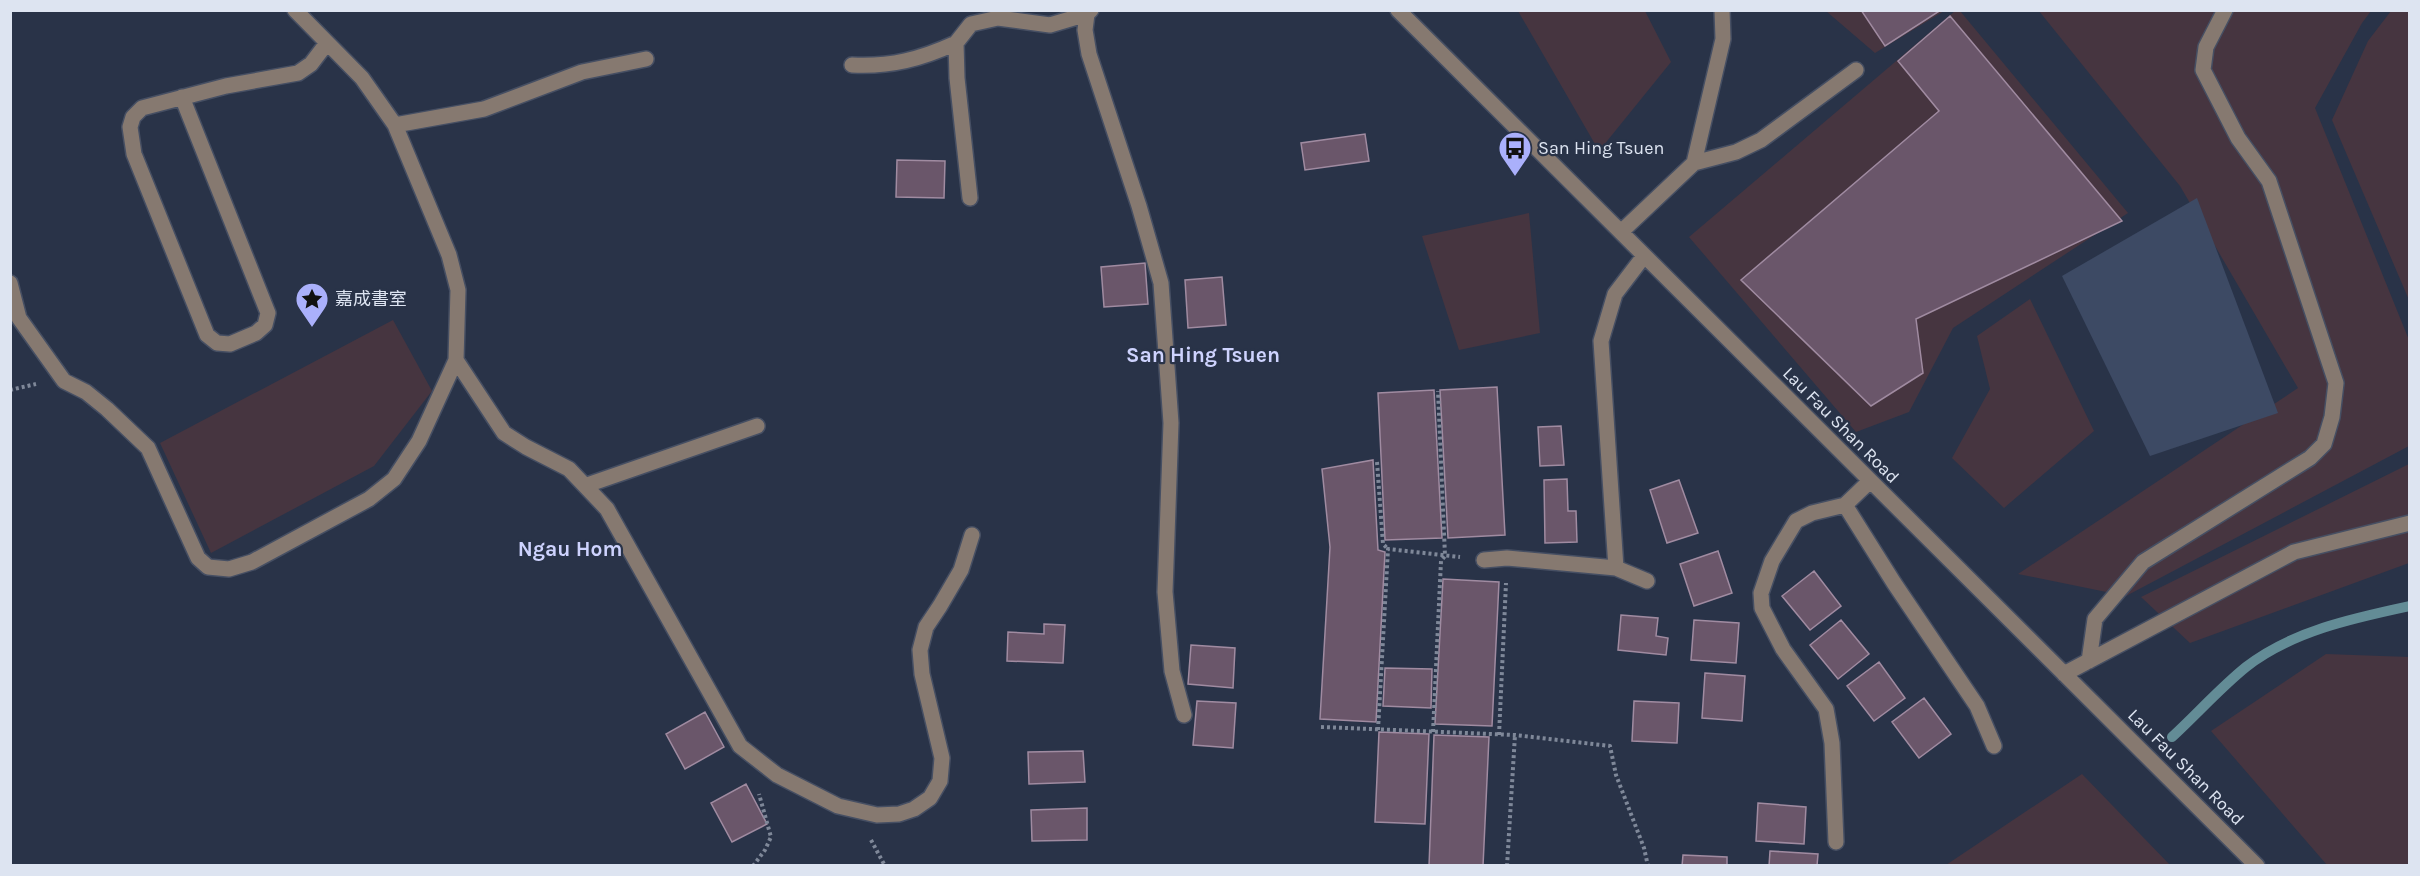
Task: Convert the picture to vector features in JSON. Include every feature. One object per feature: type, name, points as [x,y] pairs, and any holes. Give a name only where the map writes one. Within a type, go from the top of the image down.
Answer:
[{"type":"street","points":[[10,283],[19,318],[64,381],[87,392],[148,448],[198,558],[208,567],[229,569],[252,562],[369,499],[394,479],[419,441],[456,360],[458,290],[449,255],[395,125],[362,78],[296,10]]},
{"type":"street","name":"Lau Fau Shan Road","points":[[1398,10],[2257,866]]},
{"type":"street","points":[[1694,164],[1723,39],[1722,10]]},
{"type":"street","points":[[2090,660],[2095,619],[2143,562],[2310,458],[2324,444],[2332,417],[2336,383],[2269,181],[2238,138],[2203,70],[2206,47],[2225,10]]},
{"type":"street","points":[[852,65],[889,64],[923,58],[956,43],[971,24],[998,18],[1050,26],[1089,12]]},
{"type":"street","points":[[1089,12],[1085,30],[1089,54],[1140,206],[1161,283],[1171,423],[1166,592],[1172,671],[1184,715]]},
{"type":"street","points":[[182,98],[268,313],[265,326],[256,333],[230,344],[217,343],[207,335],[134,154],[130,127],[133,117],[142,108],[226,86],[298,73],[310,64],[327,42]]},
{"type":"street","points":[[956,43],[957,78],[970,198]]},
{"type":"street","points":[[395,125],[484,109],[582,72],[646,59]]},
{"type":"street","points":[[1621,232],[1694,164],[1736,152],[1761,140],[1856,70]]},
{"type":"street","points":[[1616,568],[1601,341],[1615,294],[1644,256]]},
{"type":"street","points":[[456,360],[504,433],[525,447],[569,469],[587,485],[607,509],[740,746],[777,775],[838,806],[877,814],[899,814],[914,809],[930,798],[940,781],[942,758],[922,674],[920,650],[926,627],[961,570],[972,534]]},
{"type":"street","points":[[587,485],[757,426]]},
{"type":"street","points":[[1836,842],[1832,743],[1826,709],[1783,649],[1762,608],[1761,593],[1772,561],[1796,521],[1812,513],[1845,505],[1870,481]]},
{"type":"street","points":[[1845,505],[1894,583],[1977,706],[1994,746]]},
{"type":"street","points":[[2064,674],[2294,552],[2409,524]]},
{"type":"street","points":[[1484,560],[1507,558],[1616,568],[1647,580]]},
{"type":"path","points":[[1434,732],[1441,561],[1445,556],[1438,391]]},
{"type":"path","points":[[1377,462],[1383,544],[1388,549],[1484,560]]},
{"type":"path","points":[[1378,730],[1388,549]]},
{"type":"path","points":[[1499,735],[1507,558]]},
{"type":"path","points":[[1321,727],[1515,735],[1610,746],[1616,775],[1644,848],[1648,866]]},
{"type":"path","points":[[1508,866],[1515,735]]},
{"type":"path","points":[[753,866],[771,837],[758,790]]},
{"type":"shaded area","points":[[1518,11],[1645,11],[1671,62],[1599,151]]},
{"type":"shaded area","points":[[1826,11],[1944,11],[1875,53]]},
{"type":"shaded area","points":[[1955,11],[1960,11],[2128,213],[1953,328],[1909,412],[1856,432],[1689,237]]},
{"type":"shaded area","points":[[2039,11],[2371,11],[2315,108],[2409,340],[2409,446],[2126,596],[2018,574],[2298,388],[2180,186]]},
{"type":"shaded area","points":[[2391,11],[2409,11],[2409,300],[2332,120],[2368,41]]},
{"type":"shaded area","points":[[2197,198],[2278,413],[2150,456],[2062,276]]},
{"type":"shaded area","points":[[1529,213],[1540,333],[1459,350],[1422,236]]},
{"type":"shaded area","points":[[2030,299],[2094,431],[2004,508],[1952,458],[1990,389],[1977,336]]},
{"type":"shaded area","points":[[393,320],[432,391],[374,466],[211,553],[160,443]]},
{"type":"shaded area","points":[[2409,464],[2409,563],[2190,643],[2141,597]]},
{"type":"shaded area","points":[[2326,654],[2409,657],[2409,865],[2327,865],[2211,731]]},
{"type":"shaded area","points":[[2082,774],[2170,865],[1946,865]]},
{"type":"building","points":[[1861,10],[1941,10],[1885,46]]},
{"type":"building","points":[[1950,16],[2122,221],[1916,319],[1923,373],[1871,406],[1741,280],[1939,111],[1898,61]]},
{"type":"building","points":[[1365,134],[1369,161],[1305,170],[1301,143]]},
{"type":"building","points":[[897,160],[945,161],[944,198],[896,197]]},
{"type":"building","points":[[1145,263],[1148,304],[1104,307],[1101,267]]},
{"type":"building","points":[[1222,277],[1226,325],[1188,328],[1185,280]]},
{"type":"building","points":[[1497,387],[1505,535],[1448,538],[1440,390]]},
{"type":"building","points":[[1434,390],[1442,538],[1385,540],[1378,393]]},
{"type":"building","points":[[1561,426],[1564,465],[1540,466],[1538,427]]},
{"type":"building","points":[[1373,460],[1378,550],[1385,552],[1376,722],[1320,719],[1330,547],[1322,469]]},
{"type":"building","points":[[1567,479],[1568,511],[1576,511],[1577,542],[1545,543],[1544,480]]},
{"type":"building","points":[[1679,480],[1698,533],[1667,543],[1650,490]]},
{"type":"building","points":[[1718,551],[1732,593],[1694,606],[1680,564]]},
{"type":"building","points":[[1814,571],[1841,606],[1810,630],[1782,596]]},
{"type":"building","points":[[1443,579],[1499,582],[1492,726],[1435,724]]},
{"type":"building","points":[[1621,615],[1658,618],[1656,636],[1668,638],[1666,655],[1618,650]]},
{"type":"building","points":[[1694,620],[1739,623],[1736,663],[1691,660]]},
{"type":"building","points":[[1841,620],[1869,654],[1838,679],[1810,645]]},
{"type":"building","points":[[1044,624],[1065,625],[1063,663],[1007,661],[1008,632],[1044,634]]},
{"type":"building","points":[[1191,645],[1235,648],[1233,688],[1188,684]]},
{"type":"building","points":[[1879,662],[1905,698],[1874,721],[1847,686]]},
{"type":"building","points":[[1385,668],[1432,669],[1431,708],[1383,706]]},
{"type":"building","points":[[1705,673],[1745,676],[1742,721],[1702,718]]},
{"type":"building","points":[[1924,698],[1951,734],[1919,758],[1892,722]]},
{"type":"building","points":[[1197,701],[1236,703],[1233,748],[1193,745]]},
{"type":"building","points":[[1634,701],[1679,703],[1677,743],[1632,741]]},
{"type":"building","points":[[705,712],[724,747],[685,769],[666,734]]},
{"type":"building","points":[[1379,732],[1429,734],[1425,824],[1375,822]]},
{"type":"building","points":[[1434,735],[1489,737],[1483,866],[1429,866]]},
{"type":"building","points":[[1083,751],[1085,782],[1029,784],[1028,752]]},
{"type":"building","points":[[746,784],[767,824],[732,842],[711,803]]},
{"type":"building","points":[[1758,803],[1806,807],[1804,844],[1756,841]]},
{"type":"building","points":[[1087,808],[1087,840],[1032,841],[1031,810]]},
{"type":"building","points":[[1770,851],[1818,854],[1817,866],[1769,866]]},
{"type":"building","points":[[1683,855],[1727,857],[1727,866],[1682,866]]},
{"type":"waterway","points":[[2172,737],[2236,675],[2283,644],[2324,628],[2410,606]]},
{"type":"place","name":"San Hing Tsuen","points":[[1515,177]]},
{"type":"place","name":"嘉成書室","points":[[312,328]]},
{"type":"district","name":"San Hing Tsuen","points":[[1203,355]]},
{"type":"district","name":"Ngau Hom","points":[[570,549]]}]
